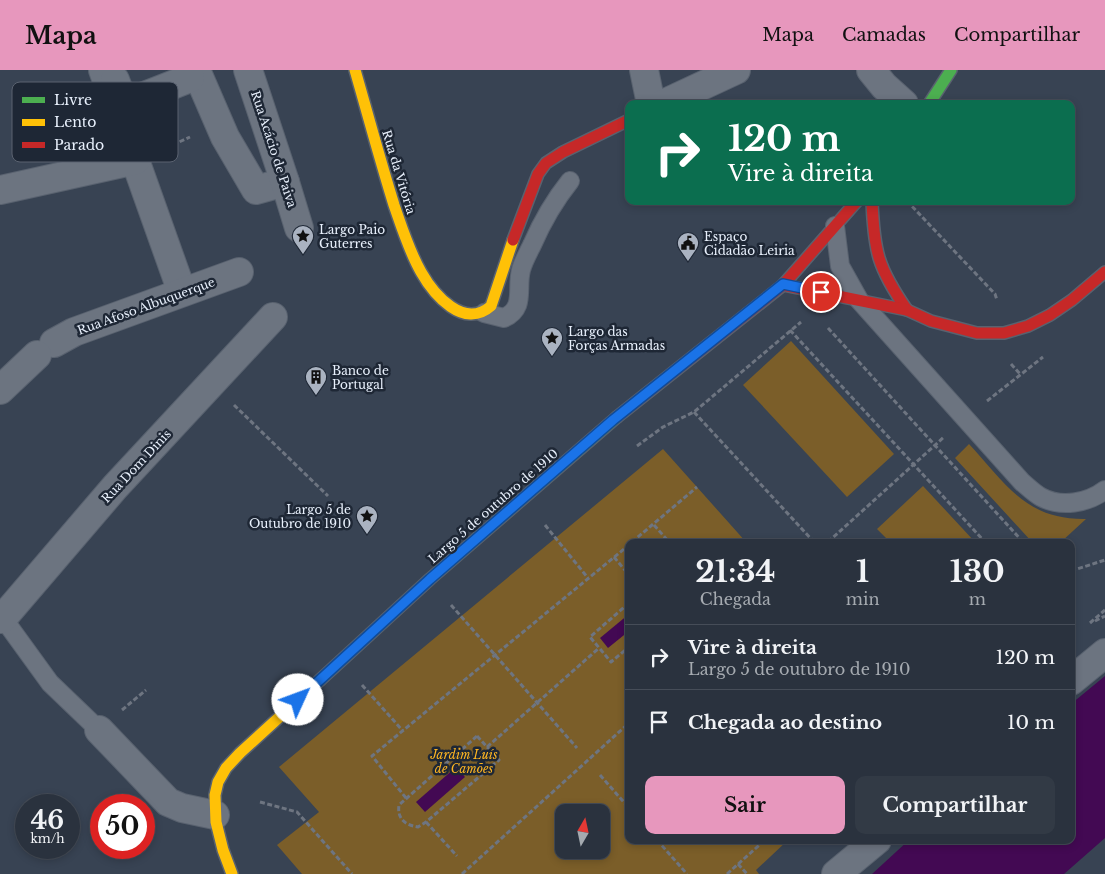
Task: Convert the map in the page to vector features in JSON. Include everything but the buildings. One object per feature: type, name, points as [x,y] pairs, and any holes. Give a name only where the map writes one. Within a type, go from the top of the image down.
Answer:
[{"type":"main road","name":"Rua da Vitória","points":[[355,70],[405,237],[424,279],[452,308],[462,314],[474,315],[484,313]]},
{"type":"main road","points":[[932,100],[951,70]]},
{"type":"main road","points":[[484,313],[491,306],[505,261],[538,174],[546,163],[563,152],[625,122]]},
{"type":"main road","name":"Largo 5 de outubro de 1910","points":[[232,874],[218,835],[215,815],[218,783],[224,770],[240,753],[430,579],[613,420],[783,284],[853,205]]},
{"type":"main road","points":[[872,205],[876,251],[881,269],[906,310]]},
{"type":"main road","points":[[783,284],[906,310],[931,321],[977,333],[1004,333],[1028,326],[1050,315],[1072,300],[1105,272]]},
{"type":"street","points":[[103,70],[107,82]]},
{"type":"street","points":[[111,70],[116,82]]},
{"type":"street","points":[[178,83],[190,78],[186,70]]},
{"type":"street","points":[[196,70],[225,137],[256,190],[285,182]]},
{"type":"street","name":"Rua Acácio de Paiva","points":[[248,70],[299,228]]},
{"type":"street","points":[[644,70],[650,100]]},
{"type":"street","points":[[672,100],[736,70]]},
{"type":"street","points":[[871,70],[884,86],[900,100]]},
{"type":"street","points":[[0,190],[127,162]]},
{"type":"street","points":[[137,162],[182,292]]},
{"type":"street","name":"Rua Afoso Albuquerque","points":[[0,390],[45,349],[74,332],[239,272]]},
{"type":"street","name":"Rua Dom Dinis","points":[[1,616],[115,487],[273,317]]},
{"type":"street","points":[[1075,678],[1105,653]]},
{"type":"street","points":[[99,730],[168,802],[182,808],[215,815]]},
{"type":"street","points":[[836,874],[872,844]]},
{"type":"lane","points":[[484,313],[504,318],[513,314],[518,303],[521,270],[554,202],[570,181]]},
{"type":"lane","points":[[835,226],[840,266],[859,300],[1022,482],[1042,497],[1066,503],[1082,501],[1097,496],[1105,490]]},
{"type":"lane","points":[[1,616],[50,684],[99,730]]},
{"type":"path","points":[[178,143],[220,124]]},
{"type":"path","points":[[911,205],[995,294],[999,303]]},
{"type":"path","points":[[637,446],[663,427],[694,412],[807,316]]},
{"type":"path","points":[[826,326],[1020,539]]},
{"type":"path","points":[[790,330],[982,539]]},
{"type":"path","points":[[984,403],[1050,351]]},
{"type":"path","points":[[212,384],[328,496]]},
{"type":"path","points":[[694,412],[811,539]]},
{"type":"path","points":[[831,539],[948,434]]},
{"type":"path","points":[[636,539],[697,487]]},
{"type":"path","points":[[545,525],[588,578]]},
{"type":"path","points":[[654,525],[666,539]]},
{"type":"path","points":[[406,798],[372,756],[625,548]]},
{"type":"path","points":[[614,557],[625,569]]},
{"type":"path","points":[[1075,571],[1105,560]]},
{"type":"path","points":[[451,605],[577,748]]},
{"type":"path","points":[[625,607],[590,637],[611,662],[625,650]]},
{"type":"path","points":[[1105,610],[1089,625],[1105,616]]},
{"type":"path","points":[[486,747],[599,648]]},
{"type":"path","points":[[360,683],[403,731]]},
{"type":"path","points":[[462,874],[625,727]]},
{"type":"path","points":[[477,736],[486,747],[499,760],[426,822],[418,827],[408,825],[400,818],[399,805],[477,736]]},
{"type":"path","points":[[600,775],[625,803]]},
{"type":"path","points":[[260,802],[298,812],[352,874]]},
{"type":"path","points":[[426,822],[457,856]]},
{"type":"path","points":[[661,844],[687,874]]},
{"type":"path","points":[[727,874],[760,844]]},
{"type":"path","points":[[738,864],[748,874]]},
{"type":"green space","points":[[791,341],[894,454],[847,497],[743,385]]},
{"type":"green space","points":[[969,444],[1006,486],[1032,506],[1065,518],[1086,519],[1064,539],[1029,539],[955,458]]},
{"type":"green space","name":"Jardim Luís de Camões","points":[[663,449],[743,539],[625,539],[625,844],[784,844],[756,870],[759,874],[302,874],[277,845],[319,812],[279,767]]},
{"type":"green space","points":[[923,486],[972,539],[887,539],[877,529]]},
{"type":"shaded area","points":[[625,617],[625,634],[608,648],[600,638]]},
{"type":"shaded area","points":[[1105,676],[1105,838],[1064,874],[872,874],[905,844],[1075,844],[1075,701]]},
{"type":"shaded area","points":[[456,767],[465,777],[425,812],[416,802]]},
{"type":"traffic: fast","points":[[932,100],[951,70]]},
{"type":"traffic: fast","points":[[320,680],[430,579],[617,417]]},
{"type":"traffic: slow","points":[[355,70],[394,205],[406,239],[421,272],[442,299],[460,312],[470,314],[481,312],[491,306],[513,240]]},
{"type":"traffic: slow","points":[[232,874],[223,850],[216,822],[215,795],[218,782],[226,768],[240,753],[320,680]]},
{"type":"traffic: jam","points":[[513,240],[538,174],[546,163],[563,152],[625,122]]},
{"type":"traffic: jam","points":[[617,417],[783,285],[853,205]]},
{"type":"traffic: jam","points":[[872,205],[874,234],[879,259],[897,295],[907,310]]},
{"type":"traffic: jam","points":[[783,285],[907,310],[931,321],[977,333],[1004,333],[1028,326],[1050,315],[1072,300],[1105,272]]},
{"type":"place","name":"Largo Paio Guterres","points":[[303,255]]},
{"type":"place","name":"Espaço Cidadão Leiria","points":[[688,262]]},
{"type":"place","name":"Largo das Forças Armadas","points":[[552,357]]},
{"type":"place","name":"Banco de Portugal","points":[[316,396]]},
{"type":"place","name":"Largo 5 de Outubro de 1910","points":[[367,535]]},
{"type":"route","points":[[298,700],[430,579],[613,420],[783,284],[821,292]]}]
